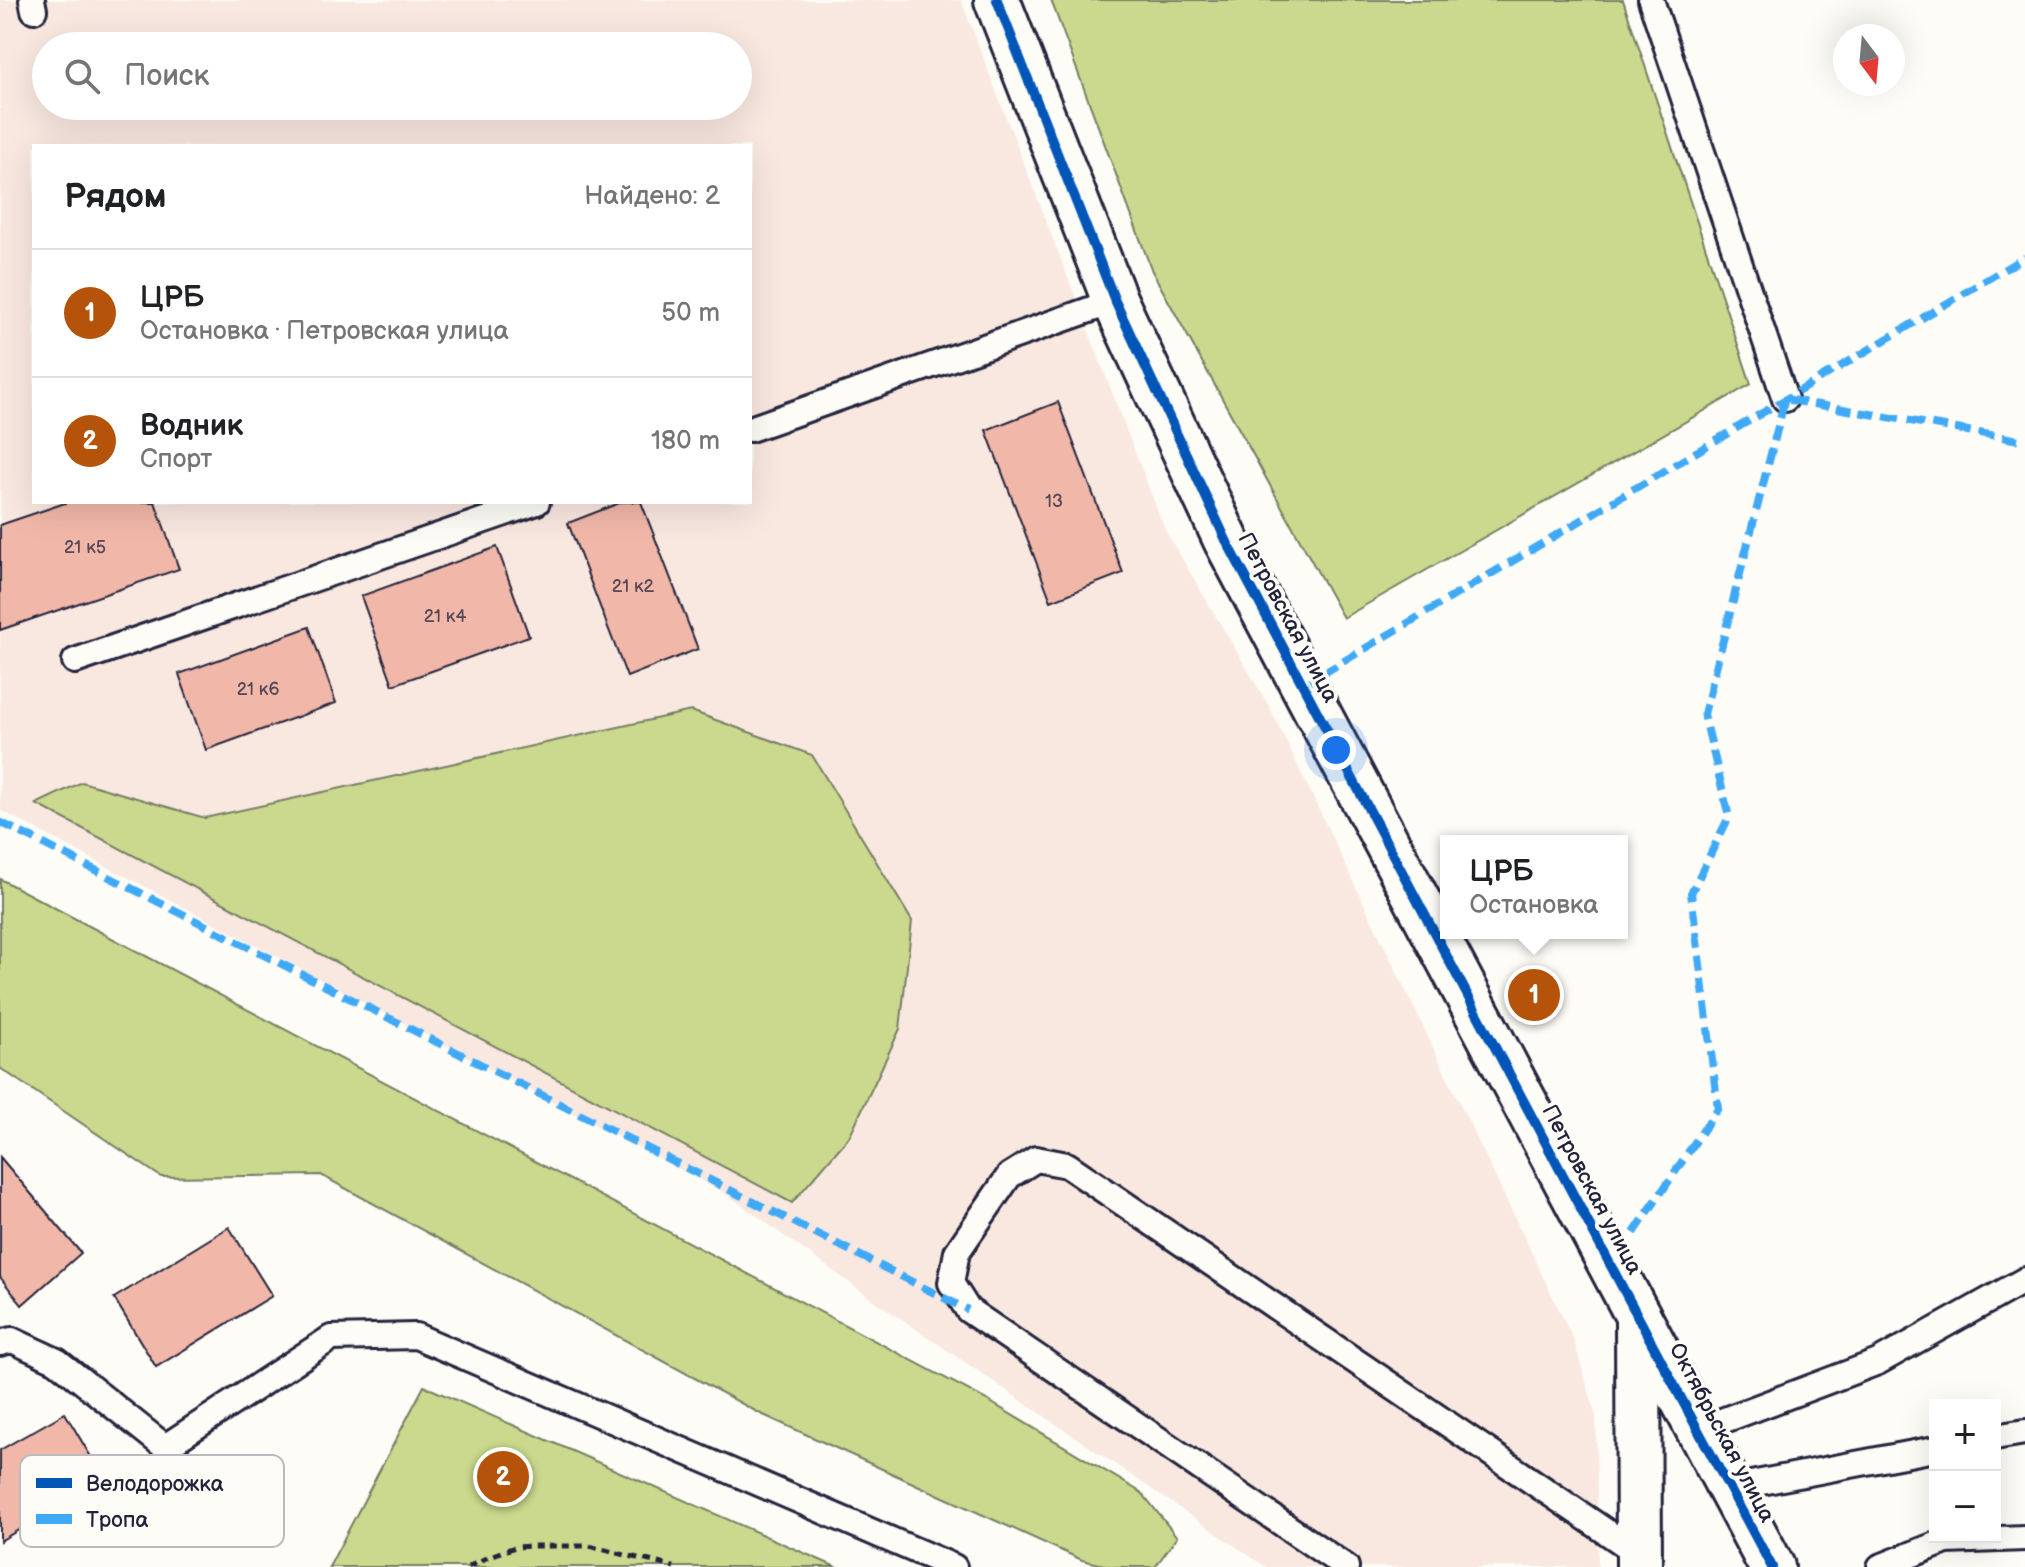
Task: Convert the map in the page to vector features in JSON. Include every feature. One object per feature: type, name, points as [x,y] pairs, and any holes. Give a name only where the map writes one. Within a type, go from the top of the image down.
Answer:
[{"type":"street","name":"Петровская улица","points":[[997,0],[1115,301],[1233,553],[1638,1316]]},
{"type":"street","name":"Октябрьская улица","points":[[1638,1316],[1772,1567]]},
{"type":"street","points":[[1638,1316],[1639,1560]]},
{"type":"lane","points":[[1651,0],[1785,399]]},
{"type":"lane","points":[[752,428],[1115,301]]},
{"type":"lane","points":[[75,661],[531,504]]},
{"type":"lane","points":[[1346,1567],[968,1310],[951,1283],[957,1252],[1009,1176],[1036,1159],[1067,1165],[1639,1560]]},
{"type":"lane","points":[[1698,1430],[1878,1362],[2025,1280]]},
{"type":"lane","points":[[0,1343],[12,1340],[57,1361],[165,1447],[331,1338],[416,1336],[954,1567]]},
{"type":"lane","points":[[2001,1436],[2025,1432]]},
{"type":"lane","points":[[1730,1488],[1929,1450]]},
{"type":"lane","points":[[1880,1567],[1946,1541],[2025,1538]]},
{"type":"path","points":[[468,1567],[515,1547],[533,1546],[589,1546],[674,1567]]},
{"type":"shaded area","points":[[0,0],[961,0],[1165,530],[1269,706],[1574,1341],[1596,1416],[1598,1567],[1266,1567],[872,1299],[725,1193],[0,810]]},
{"type":"green space","points":[[1051,0],[1623,0],[1751,384],[1343,618],[1152,271]]},
{"type":"green space","points":[[691,711],[812,755],[912,921],[900,1029],[849,1137],[792,1203],[36,804],[82,782],[205,818]]},
{"type":"green space","points":[[0,879],[987,1400],[1142,1493],[1177,1537],[1155,1567],[1113,1567],[1082,1560],[759,1413],[321,1175],[161,1177],[0,1068]]},
{"type":"green space","points":[[424,1386],[836,1567],[329,1567]]},
{"type":"building","points":[[1058,402],[1123,573],[1051,601],[986,430]]},
{"type":"building","points":[[62,504],[156,504],[179,569],[0,630],[0,525]]},
{"type":"building","points":[[617,504],[642,504],[698,649],[627,677],[568,523]]},
{"type":"building","points":[[497,547],[529,636],[393,685],[361,596]]},
{"type":"building","points":[[309,627],[336,703],[206,750],[179,674]]},
{"type":"building","points":[[0,1157],[81,1253],[22,1305],[0,1277]]},
{"type":"building","points":[[229,1227],[272,1296],[156,1367],[114,1298]]},
{"type":"building","points":[[65,1413],[90,1455],[20,1455],[20,1529],[0,1541],[0,1450]]},
{"type":"marked path","points":[[1302,686],[2025,257]]},
{"type":"marked path","points":[[1634,1233],[1718,1108],[1691,893],[1729,817],[1704,714],[1785,399],[2025,441]]},
{"type":"marked path","points":[[0,822],[968,1310]]},
{"type":"cycle path","points":[[997,0],[1115,301],[1226,540],[1772,1567]]},
{"type":"place","name":"ЦРБ","points":[[1534,995]]},
{"type":"place","name":"Водник","points":[[503,1477]]}]
